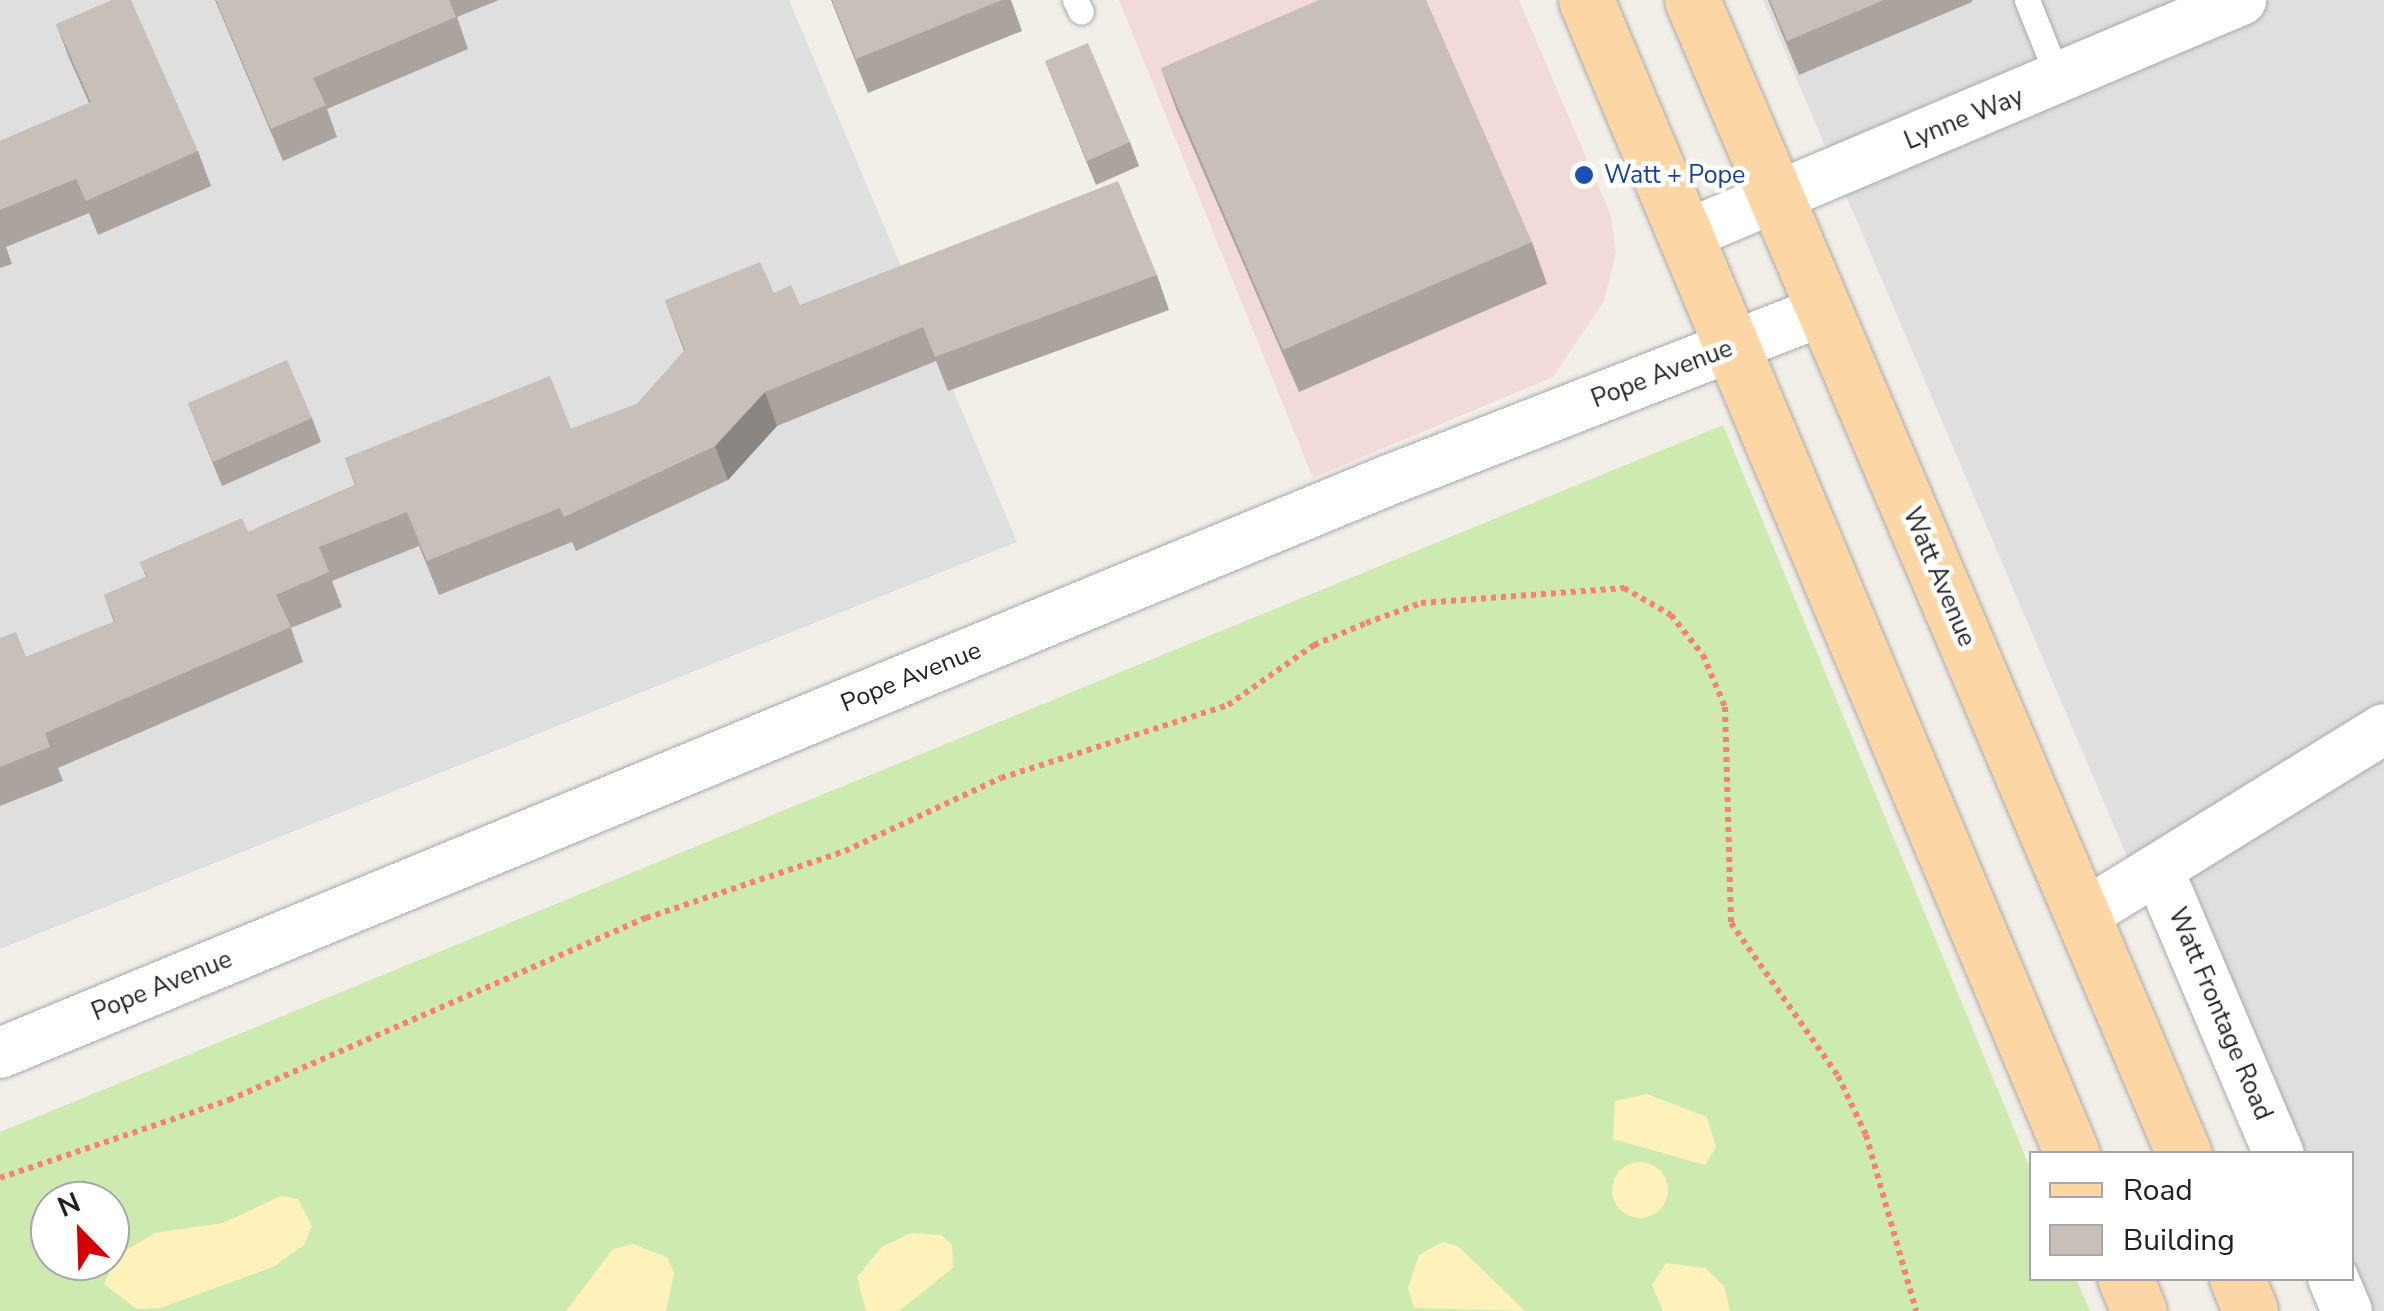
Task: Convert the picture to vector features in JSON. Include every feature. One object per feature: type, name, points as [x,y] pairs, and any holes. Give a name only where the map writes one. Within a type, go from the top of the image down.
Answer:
[{"type":"main road","points":[[1586,0],[2071,1151]]},
{"type":"main road","name":"Watt Avenue","points":[[1692,0],[2183,1151]]},
{"type":"main road","points":[[2126,1281],[2138,1311]]},
{"type":"main road","points":[[2238,1281],[2250,1311]]},
{"type":"street","name":"Lynne Way","points":[[1686,234],[2059,80],[2241,0]]},
{"type":"street","name":"Pope Avenue","points":[[0,1053],[1826,310]]},
{"type":"street","points":[[2083,915],[2160,874],[2384,730]]},
{"type":"street","name":"Watt Frontage Road","points":[[2160,874],[2279,1151]]},
{"type":"street","points":[[2334,1281],[2346,1311]]},
{"type":"lane","points":[[2027,0],[2059,80]]},
{"type":"path","points":[[0,1178],[229,1100],[646,918],[845,852],[1001,778],[1228,704],[1314,645],[1366,623],[1421,604],[1624,588],[1670,615],[1702,654],[1725,707],[1731,922],[1838,1076],[1866,1134],[1916,1311]]},
{"type":"shaded area","points":[[0,0],[789,0],[1017,542],[0,949]]},
{"type":"shaded area","points":[[1119,0],[1519,0],[1611,216],[1616,253],[1604,301],[1553,377],[1313,478]]},
{"type":"shaded area","points":[[1763,0],[2384,0],[2384,1311],[2320,1311],[2307,1281],[2354,1281],[2354,1151],[2252,1151]]},
{"type":"green space","points":[[1723,425],[2029,1165],[2029,1281],[2077,1281],[2090,1311],[0,1311],[0,1132]]},
{"type":"sand","points":[[1647,1094],[1707,1117],[1716,1147],[1705,1165],[1613,1139],[1615,1101]]},
{"type":"sand","points":[[1640,1162],[1660,1170],[1668,1190],[1660,1210],[1640,1218],[1620,1210],[1612,1190],[1620,1170]]},
{"type":"sand","points":[[281,1196],[298,1199],[312,1226],[304,1245],[273,1267],[160,1308],[137,1309],[104,1284],[130,1281],[130,1248],[155,1233],[223,1223]]},
{"type":"sand","points":[[911,1233],[941,1235],[952,1245],[953,1268],[899,1311],[866,1311],[857,1277],[882,1247]]},
{"type":"sand","points":[[1442,1242],[1458,1246],[1525,1311],[1414,1308],[1408,1288],[1419,1255]]},
{"type":"sand","points":[[633,1244],[667,1257],[674,1273],[666,1311],[566,1311],[613,1249]]},
{"type":"sand","points":[[1666,1263],[1705,1268],[1724,1286],[1730,1311],[1663,1311],[1652,1285]]},
{"type":"building","points":[[112,0],[131,0],[198,151],[86,201],[76,179],[0,210],[0,141],[91,102],[56,24]]},
{"type":"building","points":[[216,0],[449,0],[456,17],[313,78],[326,105],[271,129]]},
{"type":"building","points":[[832,0],[1002,0],[856,59]]},
{"type":"building","points":[[1319,0],[1426,0],[1532,242],[1283,350],[1161,68]]},
{"type":"building","points":[[1770,0],[1884,0],[1787,41]]},
{"type":"building","points":[[1088,43],[1130,142],[1087,161],[1045,61]]},
{"type":"building","points":[[1118,181],[1157,275],[935,357],[923,327],[765,392],[715,446],[564,517],[560,508],[427,561],[407,512],[319,547],[329,572],[276,595],[291,627],[45,733],[50,747],[0,767],[0,638],[16,632],[26,657],[115,621],[104,595],[147,577],[140,562],[242,518],[248,532],[356,485],[345,458],[550,376],[571,429],[637,404],[685,350],[665,300],[760,262],[774,293],[791,285],[800,305]]},
{"type":"building","points":[[287,360],[312,418],[213,462],[188,403]]},
{"type":"place","name":"Watt + Pope","points":[[1584,175]]}]
